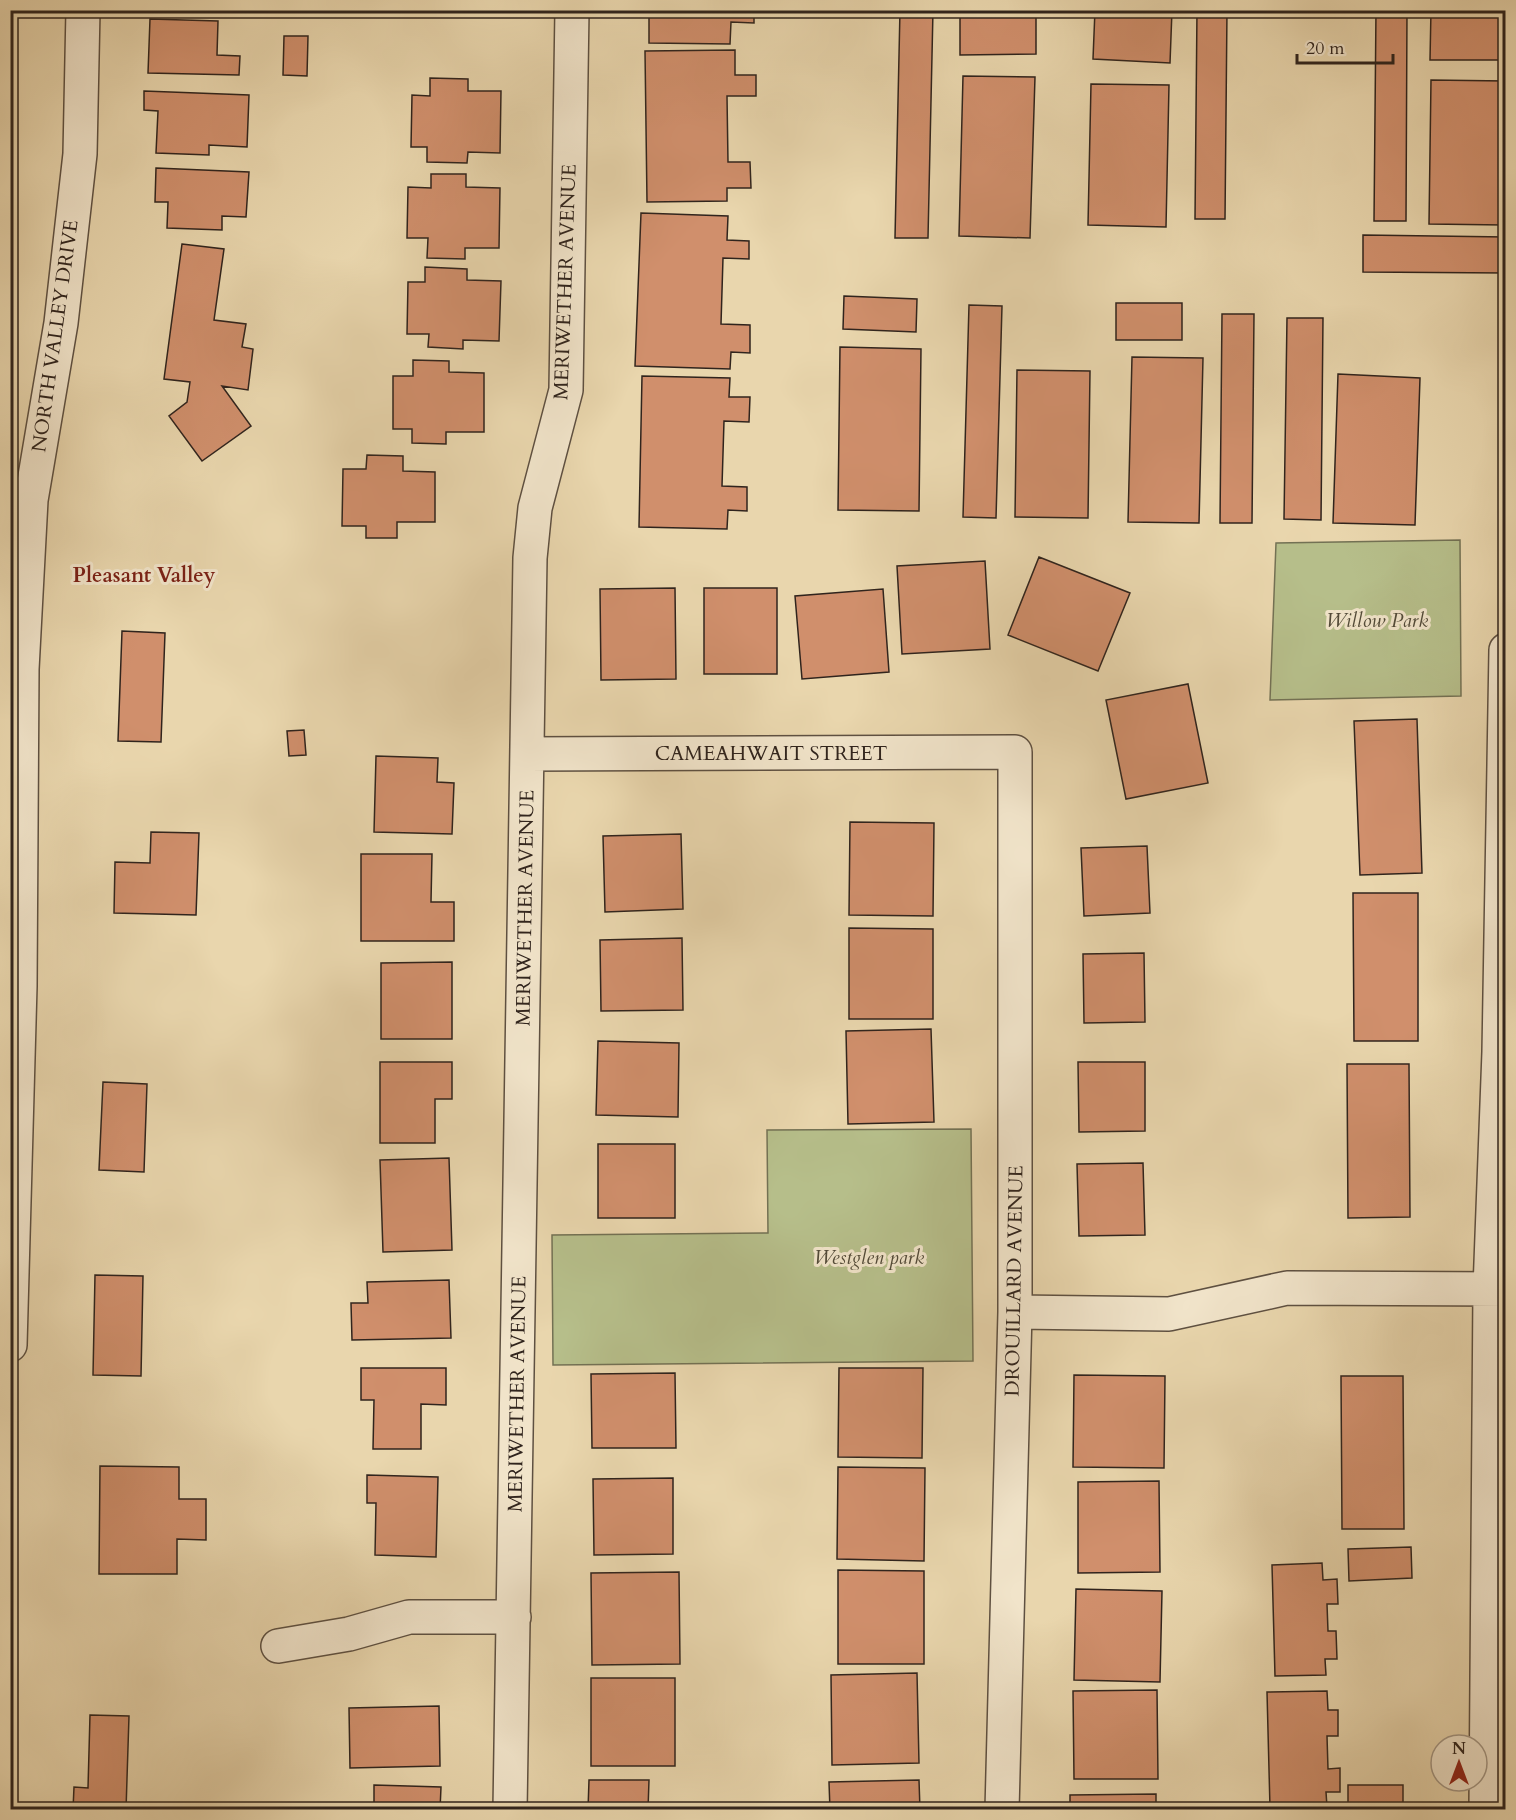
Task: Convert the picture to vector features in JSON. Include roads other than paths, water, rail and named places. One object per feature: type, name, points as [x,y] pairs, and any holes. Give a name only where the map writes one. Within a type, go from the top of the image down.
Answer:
[{"type":"street","name":"NORTH VALLEY DRIVE","points":[[10,1345],[20,986],[22,669],[31,500],[61,323],[79,165],[83,10]]},
{"type":"street","name":"MERIWETHER AVENUE","points":[[510,1809],[530,558],[535,508],[566,390],[572,10]]},
{"type":"street","points":[[1486,1809],[1498,1289],[1499,1052],[1506,650]]},
{"type":"street","name":"CAMEAHWAIT STREET","points":[[527,754],[1015,752]]},
{"type":"street","name":"DROUILLARD AVENUE","points":[[1002,1809],[1016,1312],[1015,752]]},
{"type":"street","points":[[1016,1312],[1169,1314],[1287,1288],[1498,1289]]},
{"type":"street","points":[[278,1646],[349,1634],[409,1617],[514,1617]]},
{"type":"district","name":"Pleasant Valley","points":[[144,575]]},
{"type":"park label","name":"Willow Park","points":[[1377,620]]},
{"type":"park label","name":"Westglen park","points":[[869,1257]]}]
